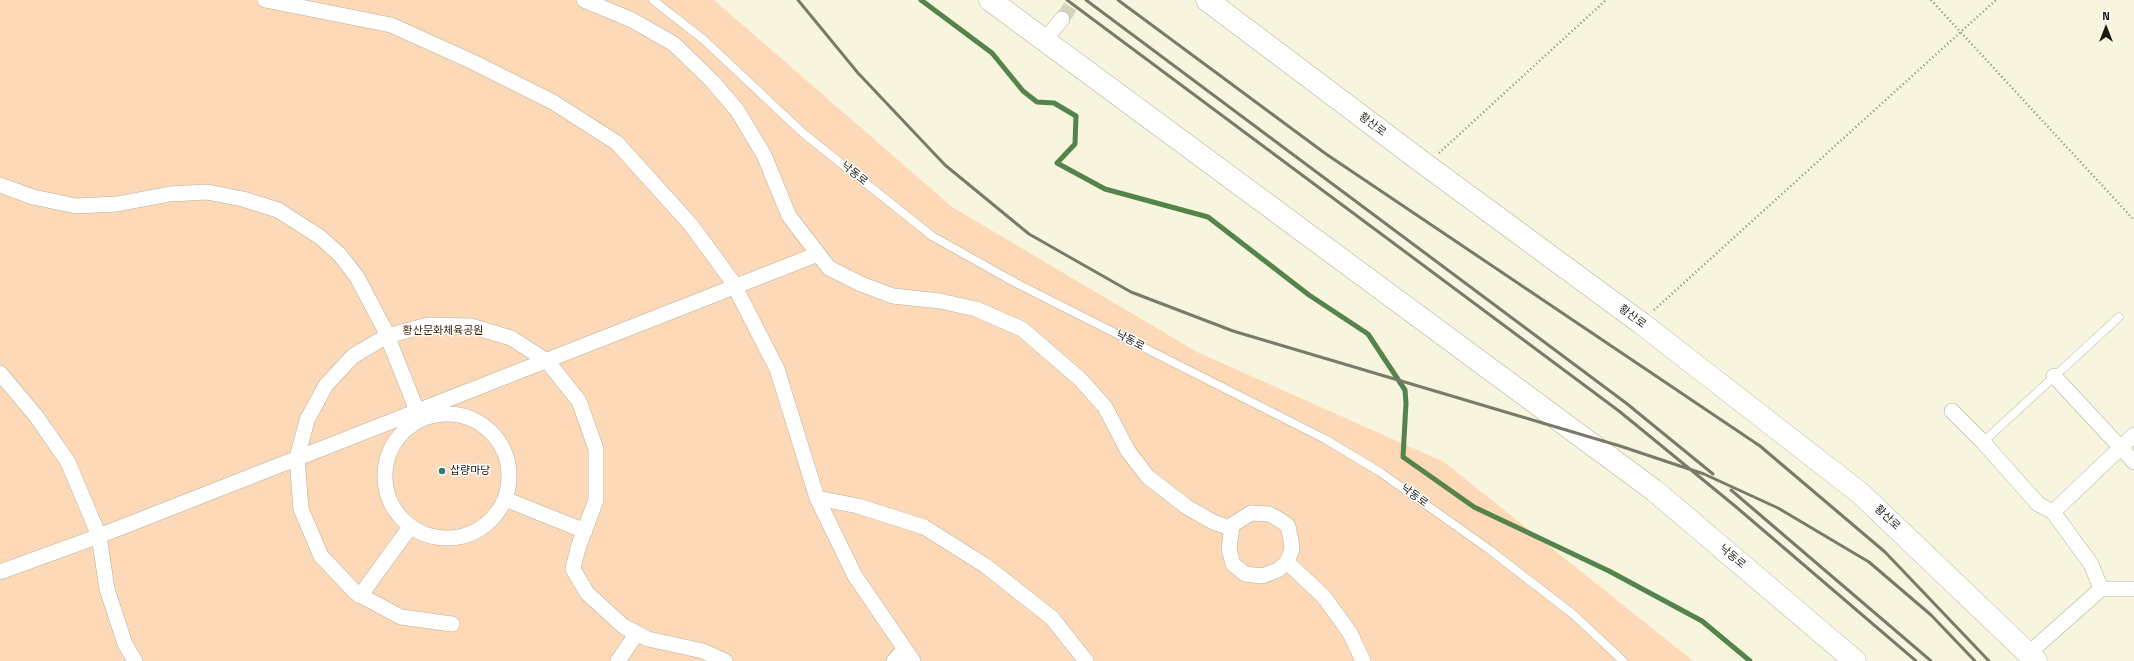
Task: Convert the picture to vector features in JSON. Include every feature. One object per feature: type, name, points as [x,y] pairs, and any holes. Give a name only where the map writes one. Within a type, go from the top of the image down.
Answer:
[{"type":"street","points":[[264,0],[391,25],[473,62],[553,102],[617,143],[691,225],[734,287],[777,369],[817,498],[855,576],[909,655],[894,661]]},
{"type":"street","points":[[584,0],[632,20],[674,44],[712,81],[737,110],[764,155],[789,216],[829,268],[861,284],[893,296],[940,301],[976,309],[1022,329],[1080,379],[1105,408],[1128,451],[1148,477],[1187,507],[1213,522],[1231,528]]},
{"type":"street","name":"낙동로","points":[[990,0],[1655,491],[1855,661]]},
{"type":"street","name":"황산로","points":[[1207,0],[1426,165],[1640,323],[1860,492],[2032,657]]},
{"type":"street","points":[[1044,41],[1062,19]]},
{"type":"street","points":[[0,185],[33,197],[76,206],[117,204],[170,194],[207,192],[243,199],[278,210],[320,237],[340,255],[357,278],[374,308],[387,336],[417,411]]},
{"type":"street","points":[[0,572],[99,536],[818,254]]},
{"type":"street","points":[[452,624],[401,617],[356,593],[321,556],[301,509],[297,458],[306,420],[326,385],[353,356],[387,336],[428,325],[471,326],[511,338],[547,361],[579,401],[596,449],[596,500],[573,569],[587,593],[623,626],[648,639],[703,651],[725,661]]},
{"type":"street","points":[[0,373],[36,416],[68,462],[99,536],[107,589],[125,644],[135,661]]},
{"type":"street","points":[[2054,376],[2134,462]]},
{"type":"street","points":[[1952,411],[1983,442],[2038,504],[2053,512],[2091,564],[2101,589]]},
{"type":"street","points":[[455,415],[474,420],[490,431],[502,447],[509,466],[509,486],[505,499],[490,521],[473,533],[452,538],[432,536],[410,527],[397,513],[388,494],[385,474],[389,453],[400,435],[416,422],[434,416],[455,415]]},
{"type":"street","points":[[2053,512],[2134,435]]},
{"type":"street","points":[[817,498],[858,506],[924,527],[986,566],[1052,618],[1086,661]]},
{"type":"street","points":[[505,499],[585,531]]},
{"type":"street","points":[[1251,513],[1269,514],[1280,520],[1288,526],[1291,540],[1292,549],[1287,562],[1278,570],[1262,576],[1245,574],[1233,564],[1229,549],[1232,525],[1251,513]]},
{"type":"street","points":[[360,596],[410,527]]},
{"type":"street","points":[[1287,562],[1324,597],[1350,633],[1363,661]]},
{"type":"street","points":[[2032,657],[2101,589],[2132,587]]},
{"type":"street","points":[[618,661],[637,633]]},
{"type":"lane","name":"낙동로","points":[[653,0],[703,40],[803,132],[932,236],[1014,282],[1325,439],[1380,472],[1490,550],[1574,615],[1623,661]]},
{"type":"lane","points":[[1983,442],[2119,317]]},
{"type":"path","points":[[1426,165],[1606,0]]},
{"type":"path","points":[[1931,0],[2134,220]]},
{"type":"path","points":[[1640,323],[1996,0]]},
{"type":"green space","name":"황산문화체육공원","points":[[0,0],[714,0],[952,207],[1197,352],[1444,462],[1693,661],[0,661]]},
{"type":"waterway","points":[[921,0],[992,53],[1023,91],[1037,102],[1054,103],[1076,116],[1075,144],[1057,163],[1105,189],[1208,217],[1309,295],[1368,334],[1405,390],[1406,403],[1403,457],[1474,507],[1609,571],[1702,621],[1750,661]]},
{"type":"tunnel","points":[[1062,19],[1075,0]]},
{"type":"railway","points":[[798,0],[858,73],[945,165],[1029,234],[1131,292],[1233,331],[1620,446],[1704,474],[1778,508],[1869,562],[1931,615],[1975,661]]},
{"type":"railway","points":[[1067,0],[1619,411],[1735,506],[1916,661]]},
{"type":"railway","points":[[1086,0],[1626,403],[1713,474]]},
{"type":"railway","points":[[1118,0],[1326,154],[1760,446],[1885,552],[1989,661]]},
{"type":"railway","points":[[1731,490],[1931,661]]},
{"type":"place","name":"삽량마당","points":[[442,471]]}]
